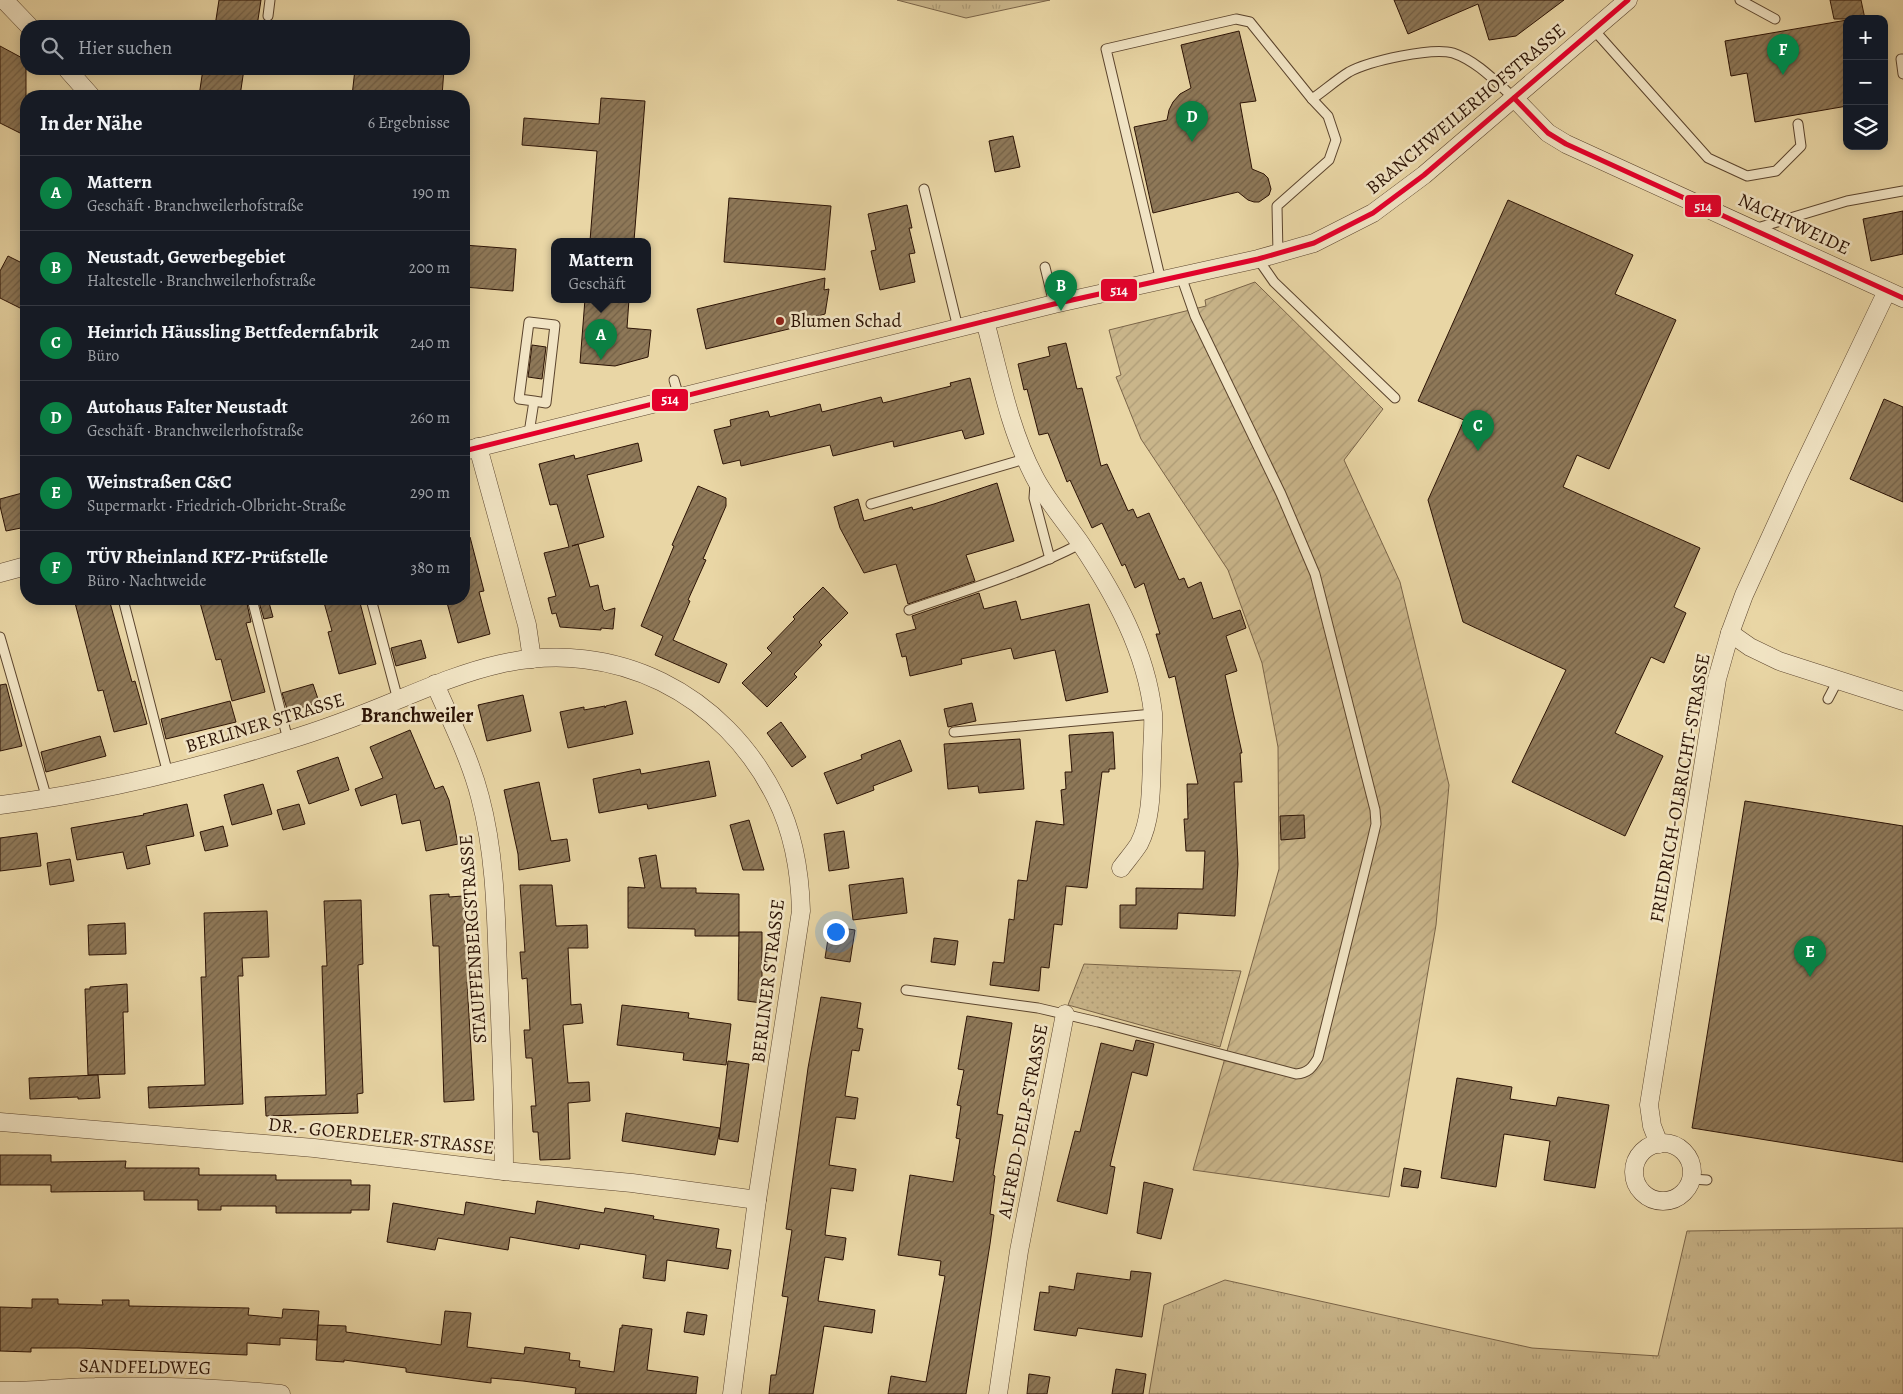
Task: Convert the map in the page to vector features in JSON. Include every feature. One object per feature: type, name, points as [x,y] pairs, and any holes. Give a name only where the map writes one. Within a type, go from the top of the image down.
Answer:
[{"type":"street","points":[[4,0],[23,20]]},
{"type":"street","name":"BRANCHWEILERHOFSTRASSE","points":[[532,659],[527,625],[471,449],[529,433],[1054,304],[1258,260],[1314,243],[1373,213],[1424,175],[1628,0]]},
{"type":"street","points":[[72,75],[85,90]]},
{"type":"street","name":"NACHTWEIDE","points":[[1514,98],[1548,133],[1566,144],[1895,294]]},
{"type":"street","name":"FRIEDRICH-OLBRICHT-STRASSE","points":[[1658,1144],[1652,1126],[1649,1105],[1717,679],[1730,633],[1744,595],[1793,488],[1895,294]]},
{"type":"street","points":[[985,321],[1008,408],[1026,459],[1035,478],[1107,585],[1135,642],[1147,681],[1153,714],[1150,801],[1139,843],[1121,868]]},
{"type":"street","points":[[0,573],[20,568]]},
{"type":"street","points":[[1730,633],[1779,661],[1903,701]]},
{"type":"street","name":"BERLINER STRASSE","points":[[0,805],[107,789],[168,774],[338,724],[435,684],[501,664],[532,659],[595,660],[643,673],[668,684],[705,709],[730,731],[763,775],[777,800],[794,855],[800,884],[801,911],[757,1200],[732,1394]]},
{"type":"street","name":"STAUFFENBERGSTRASSE","points":[[435,684],[470,766],[487,826],[496,906],[504,1114],[504,1171]]},
{"type":"street","name":"ALFRED-DELP-STRASSE","points":[[998,1394],[1021,1242],[1065,1014]]},
{"type":"street","name":"DR.- GOERDELER-STRASSE","points":[[0,1122],[314,1148],[504,1171],[632,1183],[757,1200]]},
{"type":"street","points":[[1658,1144],[1668,1144],[1677,1147],[1685,1153],[1699,1180],[1682,1195],[1674,1199],[1655,1200],[1647,1196],[1640,1189],[1636,1180],[1637,1161],[1649,1147],[1658,1144]]},
{"type":"street","name":"SANDFELDWEG","points":[[3,1392],[96,1387],[162,1387],[281,1394]]},
{"type":"lane","points":[[268,16],[270,0]]},
{"type":"lane","points":[[1740,0],[1774,19]]},
{"type":"lane","points":[[1161,281],[1106,49],[1236,19],[1250,22],[1328,116],[1336,140],[1329,160],[1277,206],[1278,254]]},
{"type":"lane","points":[[1594,30],[1708,158],[1747,176],[1776,172],[1801,146],[1798,124]]},
{"type":"lane","points":[[1312,99],[1349,72],[1377,61],[1425,53],[1452,53],[1474,64],[1514,98]]},
{"type":"lane","points":[[1903,59],[1900,59],[1903,74]]},
{"type":"lane","points":[[924,189],[958,328]]},
{"type":"lane","points":[[1754,229],[1847,201],[1903,191]]},
{"type":"lane","points":[[1258,260],[1274,282],[1395,398]]},
{"type":"lane","points":[[1045,267],[1054,304]]},
{"type":"lane","points":[[1065,1014],[1296,1074],[1304,1074],[1312,1069],[1318,1058],[1376,824],[1375,810],[1315,574],[1281,494],[1195,316],[1181,276]]},
{"type":"lane","points":[[529,322],[555,325],[546,403],[534,401],[519,399],[529,322]]},
{"type":"lane","points":[[674,380],[679,397]]},
{"type":"lane","points":[[529,433],[534,401]]},
{"type":"lane","points":[[871,504],[1026,459]]},
{"type":"lane","points":[[1035,478],[1034,498],[1050,559]]},
{"type":"lane","points":[[909,610],[1050,559],[1080,544]]},
{"type":"lane","points":[[126,605],[168,774]]},
{"type":"lane","points":[[254,605],[288,740]]},
{"type":"lane","points":[[373,605],[398,700]]},
{"type":"lane","points":[[0,637],[47,799]]},
{"type":"lane","points":[[1828,698],[1838,680]]},
{"type":"lane","points":[[954,732],[1153,714]]},
{"type":"lane","name":"ALFRED-DELP-STRASSE","points":[[906,990],[1038,1008],[1065,1014]]},
{"type":"green space","points":[[897,0],[1050,0],[966,18]]},
{"type":"green space","points":[[1255,282],[1383,409],[1344,460],[1400,582],[1449,785],[1436,925],[1389,1197],[1193,1170],[1279,869],[1278,747],[1262,663],[1228,570],[1141,439],[1116,377],[1121,375],[1109,330],[1206,306],[1205,300]]},
{"type":"green space","points":[[1084,964],[1241,971],[1220,1047],[1068,1005]]},
{"type":"green space","points":[[1903,1228],[1903,1394],[1149,1394],[1164,1305],[1225,1280],[1532,1348],[1658,1356],[1687,1231]]},
{"type":"building","points":[[219,0],[261,0],[258,20],[216,20]]},
{"type":"building","points":[[1394,0],[1564,0],[1516,36],[1489,40],[1478,4],[1408,34]]},
{"type":"building","points":[[1830,0],[1861,0],[1864,15],[1843,15],[1843,19],[1834,19]]},
{"type":"building","points":[[1843,21],[1843,107],[1755,122],[1747,73],[1731,76],[1725,41]]},
{"type":"building","points":[[1239,31],[1256,101],[1240,103],[1252,169],[1264,174],[1268,178],[1271,189],[1269,195],[1259,202],[1254,202],[1238,192],[1153,213],[1134,127],[1167,120],[1173,102],[1180,94],[1191,88],[1181,45]]},
{"type":"building","points":[[0,46],[20,57],[20,75],[26,75],[26,90],[20,90],[20,133],[0,123]]},
{"type":"building","points":[[202,75],[243,75],[241,90],[200,90]]},
{"type":"building","points":[[354,75],[444,75],[442,90],[353,90]]},
{"type":"building","points":[[601,98],[645,101],[634,238],[590,238],[597,151],[522,145],[524,118],[599,124]]},
{"type":"building","points":[[1013,136],[1020,167],[995,172],[989,141]]},
{"type":"building","points":[[729,198],[831,206],[825,270],[724,262]]},
{"type":"building","points":[[1508,200],[1633,255],[1615,294],[1676,320],[1609,469],[1577,455],[1563,487],[1700,548],[1674,607],[1686,613],[1664,663],[1651,657],[1615,733],[1663,756],[1625,836],[1512,782],[1566,670],[1463,622],[1428,500],[1464,420],[1418,401]]},
{"type":"building","points":[[907,205],[912,228],[909,228],[915,253],[909,254],[915,282],[880,290],[871,251],[876,250],[868,214]]},
{"type":"building","points":[[1903,211],[1903,254],[1871,261],[1863,219]]},
{"type":"building","points":[[470,245],[516,249],[513,291],[470,287]]},
{"type":"building","points":[[8,256],[20,262],[20,308],[0,298],[0,271]]},
{"type":"building","points":[[825,278],[824,290],[829,289],[825,314],[796,322],[797,327],[706,349],[697,309]]},
{"type":"building","points":[[585,303],[629,303],[627,328],[651,330],[648,357],[615,366],[580,363]]},
{"type":"building","points":[[1066,343],[1077,389],[1082,388],[1101,466],[1107,464],[1128,511],[1133,509],[1137,518],[1149,513],[1179,580],[1184,578],[1188,588],[1201,582],[1213,619],[1240,610],[1246,628],[1226,636],[1237,671],[1225,675],[1242,753],[1240,753],[1242,782],[1234,782],[1238,864],[1235,916],[1178,913],[1177,929],[1120,928],[1120,905],[1136,905],[1136,888],[1203,889],[1205,851],[1186,851],[1184,819],[1188,819],[1187,784],[1198,784],[1175,676],[1169,678],[1156,634],[1160,634],[1144,583],[1135,588],[1125,564],[1122,566],[1102,523],[1092,528],[1070,480],[1067,482],[1048,433],[1039,435],[1027,389],[1024,390],[1018,364],[1050,356],[1048,347]]},
{"type":"building","points":[[532,345],[546,347],[542,379],[528,377]]},
{"type":"building","points":[[970,378],[984,434],[965,439],[962,430],[894,447],[893,441],[833,456],[830,445],[741,466],[740,460],[723,464],[714,430],[731,426],[730,420],[768,411],[770,417],[820,404],[822,412],[881,397],[883,403],[951,386],[950,383]]},
{"type":"building","points":[[1884,399],[1903,407],[1903,502],[1850,479]]},
{"type":"building","points":[[638,443],[642,461],[587,475],[604,537],[578,544],[590,587],[598,585],[605,611],[615,608],[613,629],[560,627],[556,613],[552,614],[548,598],[556,596],[544,553],[569,547],[557,504],[550,505],[539,464],[574,455],[575,459]]},
{"type":"building","points":[[997,483],[1014,541],[966,555],[975,581],[908,604],[896,564],[864,573],[840,528],[834,507],[858,499],[864,521],[912,507],[913,510],[934,504]]},
{"type":"building","points":[[698,486],[726,498],[726,506],[703,559],[706,560],[673,640],[727,664],[719,683],[655,655],[663,636],[641,626],[674,546],[672,545]]},
{"type":"building","points":[[20,494],[20,528],[6,531],[0,499]]},
{"type":"building","points":[[470,537],[484,591],[479,592],[490,634],[458,643],[448,605],[470,605]]},
{"type":"building","points":[[823,587],[848,613],[819,642],[822,645],[794,674],[797,677],[767,707],[742,683],[772,653],[767,648],[795,619],[793,617]]},
{"type":"building","points":[[979,593],[984,609],[1016,601],[1021,620],[1089,604],[1108,692],[1066,701],[1055,650],[1014,659],[1011,648],[961,659],[962,664],[910,676],[906,656],[902,657],[896,634],[916,629],[912,616]]},
{"type":"building","points":[[76,605],[111,605],[132,682],[135,681],[147,724],[114,732],[103,690],[98,691]]},
{"type":"building","points":[[201,605],[247,605],[251,622],[246,623],[265,692],[232,701],[221,659],[216,660]]},
{"type":"building","points":[[260,605],[270,605],[273,617],[264,619]]},
{"type":"building","points":[[325,605],[361,605],[376,664],[339,674],[328,632],[332,631]]},
{"type":"building","points":[[421,640],[426,658],[396,666],[391,648]]},
{"type":"building","points":[[6,684],[22,746],[0,751],[0,685]]},
{"type":"building","points":[[313,684],[319,702],[288,712],[282,693]]},
{"type":"building","points":[[523,695],[531,731],[487,741],[478,705]]},
{"type":"building","points":[[230,701],[236,722],[166,739],[161,719]]},
{"type":"building","points":[[626,701],[633,734],[568,748],[560,712],[584,707],[584,710],[605,706],[605,708],[606,706]]},
{"type":"building","points":[[972,703],[976,721],[948,727],[944,709]]},
{"type":"building","points":[[781,722],[806,757],[792,767],[767,733]]},
{"type":"building","points":[[410,730],[435,789],[443,786],[449,800],[458,844],[426,851],[420,820],[402,824],[396,794],[361,806],[355,789],[383,778],[370,747]]},
{"type":"building","points":[[1113,732],[1115,769],[1109,769],[1109,772],[1102,772],[1087,888],[1066,886],[1062,925],[1054,924],[1049,968],[1041,967],[1039,991],[990,985],[993,962],[1004,963],[1009,919],[1014,920],[1018,880],[1027,881],[1036,821],[1064,825],[1061,790],[1066,789],[1065,772],[1072,772],[1069,735]]},
{"type":"building","points":[[100,736],[106,756],[46,772],[41,752]]},
{"type":"building","points":[[1020,739],[1024,789],[979,793],[978,786],[948,789],[944,744]]},
{"type":"building","points":[[900,740],[912,771],[873,786],[874,790],[837,804],[824,773],[862,759],[861,755]]},
{"type":"building","points":[[338,757],[349,790],[309,804],[297,771]]},
{"type":"building","points":[[709,761],[716,796],[648,809],[647,804],[599,813],[593,779],[640,769],[641,774]]},
{"type":"building","points":[[539,782],[551,841],[567,839],[570,861],[519,870],[518,854],[504,790]]},
{"type":"building","points":[[263,784],[272,814],[232,825],[224,795]]},
{"type":"building","points":[[1745,801],[1903,826],[1903,1162],[1692,1128]]},
{"type":"building","points":[[187,804],[194,836],[146,846],[150,864],[127,869],[123,852],[77,860],[71,828],[144,815]]},
{"type":"building","points":[[299,804],[305,824],[283,830],[277,810]]},
{"type":"building","points":[[1304,815],[1305,838],[1281,840],[1280,816]]},
{"type":"building","points":[[749,820],[764,870],[743,870],[730,825]]},
{"type":"building","points":[[223,826],[228,846],[205,851],[200,832]]},
{"type":"building","points":[[844,831],[849,868],[829,871],[824,834]]},
{"type":"building","points":[[37,833],[41,866],[0,871],[0,838]]},
{"type":"building","points":[[656,855],[661,888],[696,888],[696,893],[739,894],[739,936],[695,936],[695,929],[628,928],[628,887],[645,888],[639,858]]},
{"type":"building","points":[[70,859],[74,881],[50,885],[47,863]]},
{"type":"building","points":[[903,878],[907,913],[853,920],[849,885]]},
{"type":"building","points":[[520,885],[552,885],[556,926],[587,925],[588,948],[568,948],[571,1005],[581,1004],[583,1023],[563,1025],[568,1083],[589,1082],[590,1101],[568,1103],[570,1159],[540,1160],[538,1132],[533,1132],[531,1106],[536,1106],[532,1058],[526,1058],[524,1030],[530,1030],[527,978],[522,979],[520,952],[525,952]]},
{"type":"building","points":[[449,894],[449,897],[463,896],[474,1100],[444,1102],[439,946],[433,946],[430,895]]},
{"type":"building","points":[[361,900],[363,964],[358,965],[363,1093],[357,1094],[358,1113],[266,1116],[265,1097],[326,1095],[322,966],[327,966],[324,901]]},
{"type":"building","points":[[267,911],[269,957],[242,958],[243,976],[238,976],[243,1104],[149,1108],[148,1087],[205,1085],[201,977],[206,977],[204,913]]},
{"type":"building","points":[[125,923],[126,954],[89,955],[88,925]]},
{"type":"building","points":[[830,926],[855,930],[850,962],[825,958]]},
{"type":"building","points":[[739,932],[762,932],[762,1003],[738,1000]]},
{"type":"building","points":[[934,938],[958,941],[955,965],[931,962]]},
{"type":"building","points":[[127,984],[128,1012],[123,1012],[125,1074],[88,1075],[85,989]]},
{"type":"building","points":[[821,997],[861,1003],[857,1028],[863,1029],[859,1051],[852,1050],[845,1096],[858,1098],[855,1119],[836,1117],[829,1165],[856,1169],[853,1191],[831,1188],[825,1235],[846,1238],[843,1260],[825,1257],[818,1301],[875,1310],[872,1333],[824,1326],[813,1394],[769,1394],[771,1375],[776,1375],[788,1297],[782,1296],[792,1230],[786,1229],[808,1068]]},
{"type":"building","points":[[622,1005],[689,1013],[688,1018],[731,1024],[726,1065],[683,1060],[684,1053],[617,1045]]},
{"type":"building","points":[[967,1016],[1012,1023],[997,1114],[1003,1115],[993,1175],[995,1176],[990,1214],[994,1215],[966,1394],[888,1394],[891,1376],[926,1382],[945,1276],[939,1275],[941,1261],[898,1255],[910,1175],[953,1182],[960,1139],[956,1138],[961,1106],[957,1105],[964,1070],[958,1069]]},
{"type":"building","points":[[1136,1040],[1154,1044],[1147,1076],[1132,1072],[1110,1166],[1115,1167],[1107,1214],[1057,1201],[1075,1131],[1080,1132],[1101,1043],[1133,1051]]},
{"type":"building","points":[[728,1061],[749,1064],[738,1142],[719,1139]]},
{"type":"building","points":[[98,1075],[100,1098],[30,1099],[29,1078]]},
{"type":"building","points":[[1457,1078],[1512,1087],[1510,1099],[1556,1106],[1558,1097],[1609,1105],[1595,1188],[1544,1180],[1550,1141],[1504,1134],[1496,1187],[1441,1178]]},
{"type":"building","points":[[626,1113],[720,1128],[715,1155],[622,1141]]},
{"type":"building","points":[[0,1155],[51,1155],[51,1162],[126,1161],[125,1168],[199,1168],[199,1175],[276,1175],[276,1180],[351,1180],[351,1185],[370,1185],[369,1210],[351,1210],[351,1213],[276,1213],[276,1206],[221,1206],[221,1210],[198,1210],[198,1200],[144,1200],[144,1191],[51,1192],[51,1185],[0,1185]]},
{"type":"building","points":[[1404,1168],[1421,1171],[1418,1188],[1401,1186]]},
{"type":"building","points":[[1144,1182],[1173,1189],[1161,1239],[1137,1233]]},
{"type":"building","points":[[537,1201],[604,1213],[605,1208],[654,1216],[653,1219],[719,1229],[716,1248],[731,1250],[728,1269],[667,1260],[665,1281],[643,1278],[646,1255],[580,1244],[579,1249],[510,1237],[508,1250],[438,1238],[435,1250],[387,1242],[393,1203],[464,1215],[466,1202],[535,1214]]},
{"type":"building","points":[[1131,1271],[1151,1273],[1142,1337],[1078,1328],[1076,1336],[1034,1330],[1040,1292],[1049,1293],[1049,1286],[1074,1290],[1077,1273],[1130,1280]]},
{"type":"building","points":[[32,1299],[58,1299],[58,1304],[103,1305],[102,1300],[129,1300],[129,1306],[249,1308],[248,1315],[282,1318],[283,1309],[319,1311],[317,1340],[280,1338],[280,1345],[247,1343],[247,1355],[79,1348],[31,1348],[31,1352],[0,1351],[0,1307],[32,1308]]},
{"type":"building","points":[[445,1311],[471,1313],[467,1347],[524,1354],[525,1347],[570,1353],[569,1360],[580,1361],[579,1367],[614,1372],[622,1325],[652,1329],[647,1370],[698,1377],[696,1394],[575,1394],[576,1388],[523,1381],[491,1378],[491,1383],[406,1372],[406,1368],[344,1360],[344,1362],[316,1360],[318,1325],[346,1326],[346,1332],[441,1345]]},
{"type":"building","points":[[687,1312],[707,1315],[704,1335],[684,1332]]},
{"type":"building","points":[[1116,1369],[1146,1374],[1143,1394],[1112,1394]]},
{"type":"building","points":[[1029,1374],[1050,1377],[1047,1394],[1027,1394]]},
{"type":"transit line","name":"514","points":[[470,450],[1054,304],[1258,259],[1314,243],[1373,213],[1424,175],[1628,0]]},
{"type":"transit line","name":"514","points":[[1514,98],[1548,133],[1566,144],[1903,298]]},
{"type":"place","name":"TÜV Rheinland KFZ-Prüfstelle","points":[[1783,75]]},
{"type":"place","name":"Autohaus Falter Neustadt","points":[[1192,142]]},
{"type":"place","name":"Neustadt, Gewerbegebiet","points":[[1061,311]]},
{"type":"place","name":"Blumen Schad","points":[[780,321]]},
{"type":"place","name":"Mattern","points":[[601,360]]},
{"type":"place","name":"Heinrich Häussling Bettfedernfabrik","points":[[1478,451]]},
{"type":"place","name":"Weinstraßen C&C","points":[[1810,977]]},
{"type":"district","name":"Branchweiler","points":[[417,715]]}]
